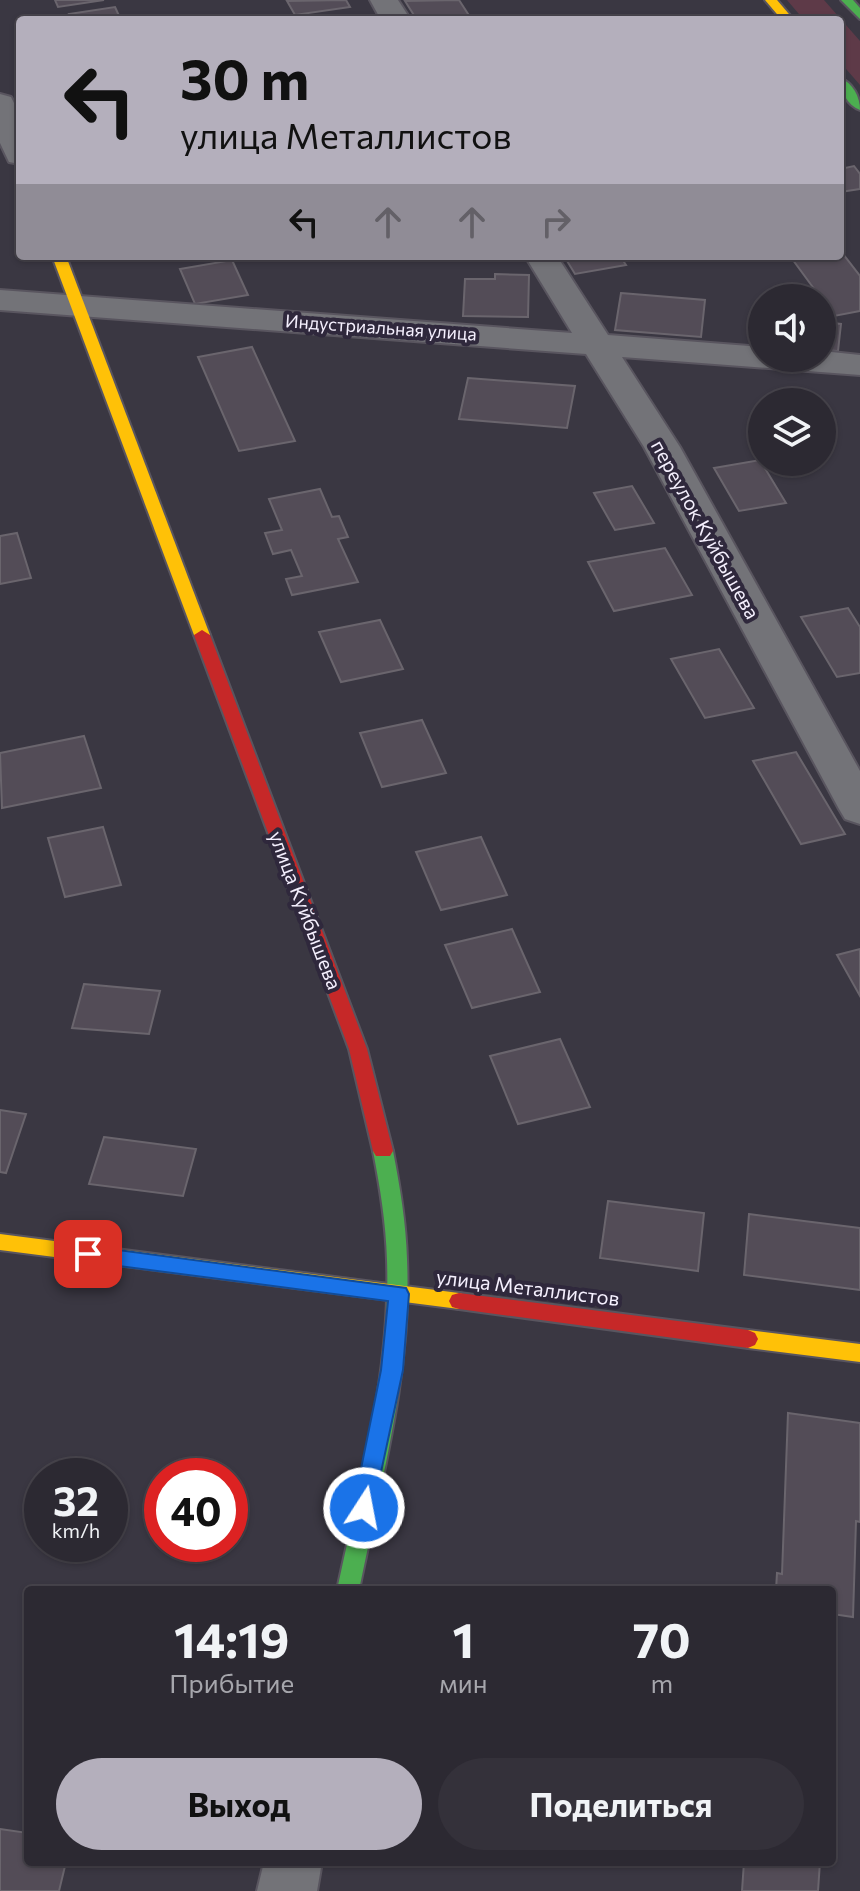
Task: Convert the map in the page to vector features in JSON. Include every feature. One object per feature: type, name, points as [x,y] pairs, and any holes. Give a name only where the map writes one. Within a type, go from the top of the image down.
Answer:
[{"type":"street","points":[[771,0],[785,16]]},
{"type":"street","points":[[847,0],[860,15]]},
{"type":"street","points":[[844,87],[860,106]]},
{"type":"street","points":[[0,103],[16,145]]},
{"type":"street","name":"улица Куйбышева","points":[[60,260],[358,1049],[392,1186],[399,1294],[392,1370],[349,1586]]},
{"type":"street","name":"переулок Куйбышева","points":[[543,260],[662,447],[860,809]]},
{"type":"street","name":"Индустриальная улица","points":[[0,300],[748,356]]},
{"type":"street","points":[[836,363],[860,365]]},
{"type":"street","name":"улица Металлистов","points":[[0,1242],[860,1353]]},
{"type":"street","points":[[287,1891],[292,1866]]},
{"type":"shaded area","points":[[787,0],[824,0],[838,16],[801,16]]},
{"type":"shaded area","points":[[844,23],[860,41],[860,85],[844,67]]},
{"type":"building","points":[[55,0],[104,0],[58,7]]},
{"type":"building","points":[[346,0],[350,7],[295,15],[287,1]]},
{"type":"building","points":[[459,0],[469,16],[414,16],[405,1]]},
{"type":"building","points":[[115,7],[119,16],[70,16]]},
{"type":"building","points":[[854,166],[860,174],[860,189],[844,191],[844,168]]},
{"type":"building","points":[[844,255],[860,276],[860,311],[836,316],[836,284],[811,284],[793,260],[844,260]]},
{"type":"building","points":[[232,260],[248,295],[195,304],[180,269]]},
{"type":"building","points":[[566,260],[623,260],[626,265],[575,274]]},
{"type":"building","points":[[495,274],[529,275],[528,317],[463,316],[465,279],[495,279]]},
{"type":"building","points":[[621,293],[705,300],[701,337],[615,330]]},
{"type":"building","points":[[836,323],[841,324],[836,351]]},
{"type":"building","points":[[252,347],[295,441],[239,451],[198,357]]},
{"type":"building","points":[[468,378],[575,386],[567,428],[459,419]]},
{"type":"building","points":[[748,462],[748,476],[770,476],[786,503],[739,511],[714,468]]},
{"type":"building","points":[[632,486],[654,523],[615,530],[594,493]]},
{"type":"building","points":[[320,489],[332,517],[339,516],[348,537],[338,539],[358,582],[292,595],[286,579],[302,576],[291,550],[273,554],[265,533],[282,530],[269,499]]},
{"type":"building","points":[[17,533],[31,578],[0,584],[0,536]]},
{"type":"building","points":[[665,548],[692,595],[614,611],[588,562]]},
{"type":"building","points":[[848,608],[860,627],[860,673],[837,677],[801,617]]},
{"type":"building","points":[[380,620],[403,669],[341,682],[319,632]]},
{"type":"building","points":[[719,649],[754,708],[705,718],[671,659]]},
{"type":"building","points":[[422,720],[446,773],[382,787],[360,733]]},
{"type":"building","points":[[84,736],[101,788],[2,808],[0,753]]},
{"type":"building","points":[[796,752],[845,834],[801,844],[753,761]]},
{"type":"building","points":[[103,827],[121,885],[65,897],[48,838]]},
{"type":"building","points":[[481,837],[507,895],[441,910],[416,852]]},
{"type":"building","points":[[512,929],[540,992],[472,1008],[445,945]]},
{"type":"building","points":[[860,949],[860,996],[837,955]]},
{"type":"building","points":[[84,984],[160,991],[149,1034],[72,1028]]},
{"type":"building","points":[[560,1039],[590,1107],[518,1124],[490,1056]]},
{"type":"building","points":[[0,1110],[26,1114],[6,1173],[0,1172]]},
{"type":"building","points":[[104,1137],[196,1149],[183,1196],[89,1184]]},
{"type":"building","points":[[608,1201],[704,1213],[698,1271],[600,1258]]},
{"type":"building","points":[[749,1214],[860,1228],[860,1290],[744,1275]]},
{"type":"building","points":[[788,1413],[860,1423],[860,1522],[856,1521],[853,1617],[836,1615],[836,1586],[776,1586],[777,1573],[782,1574]]},
{"type":"building","points":[[0,1829],[24,1832],[24,1866],[65,1866],[59,1891],[0,1891]]},
{"type":"building","points":[[744,1866],[820,1866],[818,1891],[742,1891]]},
{"type":"traffic: fast","points":[[847,0],[860,15]]},
{"type":"traffic: fast","points":[[844,87],[860,106]]},
{"type":"traffic: fast","points":[[349,1586],[382,1427],[396,1317],[397,1261],[393,1206],[383,1151]]},
{"type":"traffic: slow","points":[[771,0],[785,16]]},
{"type":"traffic: slow","points":[[61,260],[202,635]]},
{"type":"traffic: slow","points":[[0,1242],[459,1301]]},
{"type":"traffic: slow","points":[[748,1339],[860,1353]]},
{"type":"traffic: jam","points":[[202,635],[358,1049],[383,1151]]},
{"type":"traffic: jam","points":[[459,1301],[748,1339]]},
{"type":"route","points":[[88,1254],[399,1294],[392,1370],[364,1508]]}]
